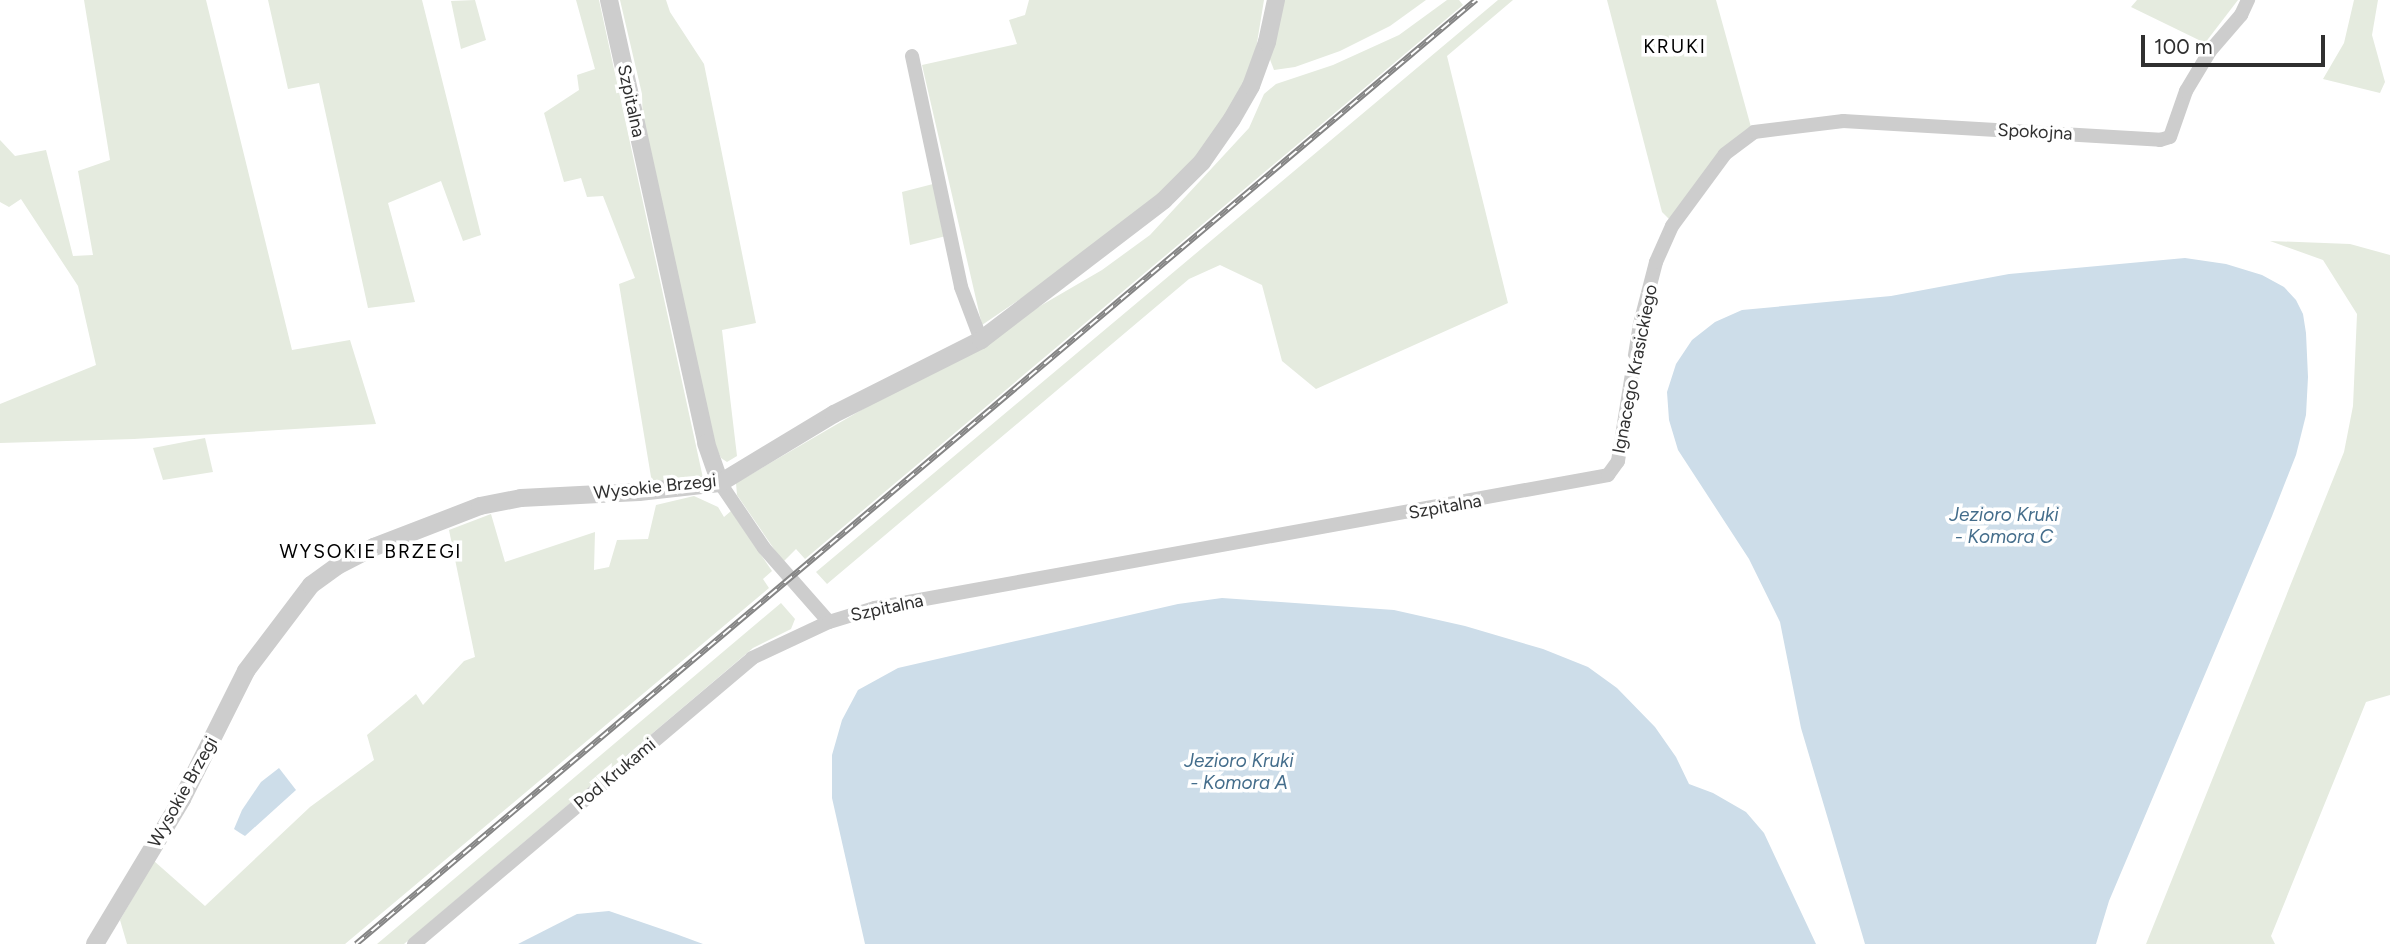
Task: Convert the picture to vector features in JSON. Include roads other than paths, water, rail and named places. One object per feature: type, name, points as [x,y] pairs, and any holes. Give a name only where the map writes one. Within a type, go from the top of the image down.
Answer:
[{"type":"street","name":"Szpitalna","points":[[609,0],[706,443],[720,483],[764,548],[829,622],[875,608],[1608,475]]},
{"type":"street","name":"Wysokie Brzegi","points":[[94,944],[182,799],[246,671],[311,585],[337,566],[374,547],[480,506],[521,498],[639,492],[720,483],[834,414],[981,340],[1164,200],[1202,162],[1251,86],[1267,42],[1276,0]]},
{"type":"street","name":"Spokojna","points":[[1843,121],[2160,140],[2170,137],[2190,84],[2210,51],[2241,15],[2248,0]]},
{"type":"street","points":[[912,57],[961,287],[981,340]]},
{"type":"street","name":"Ignacego Krasickiego","points":[[1608,475],[1618,461],[1640,324],[1656,262],[1672,226],[1725,154],[1754,132],[1843,121]]},
{"type":"street","name":"Pod Krukami","points":[[414,944],[752,658],[829,622]]},
{"type":"water","name":"Jezioro Kruki - Komora C","points":[[2185,258],[2226,264],[2262,275],[2284,287],[2296,300],[2303,314],[2306,333],[2306,415],[2296,455],[2272,516],[2109,901],[2096,944],[1865,944],[1801,728],[1780,622],[1749,559],[1678,450],[1669,420],[1667,392],[1676,364],[1692,340],[1715,322],[1742,310],[1891,296],[2009,274]]},
{"type":"water","name":"Jezioro Kruki - Komora A","points":[[1222,598],[1394,610],[1465,626],[1543,649],[1588,667],[1617,688],[1655,727],[1676,757],[1689,784],[1713,793],[1746,812],[1764,833],[1816,944],[865,944],[832,798],[832,755],[842,720],[858,690],[898,668],[1178,604]]},
{"type":"water","points":[[279,768],[296,790],[245,836],[234,829],[242,810],[261,782]]},
{"type":"water","points":[[609,911],[703,944],[518,944],[577,914]]},
{"type":"railway","points":[[356,944],[1476,0]]},
{"type":"district","name":"KRUKI","points":[[1675,47]]},
{"type":"district","name":"WYSOKIE BRZEGI","points":[[371,552]]}]
